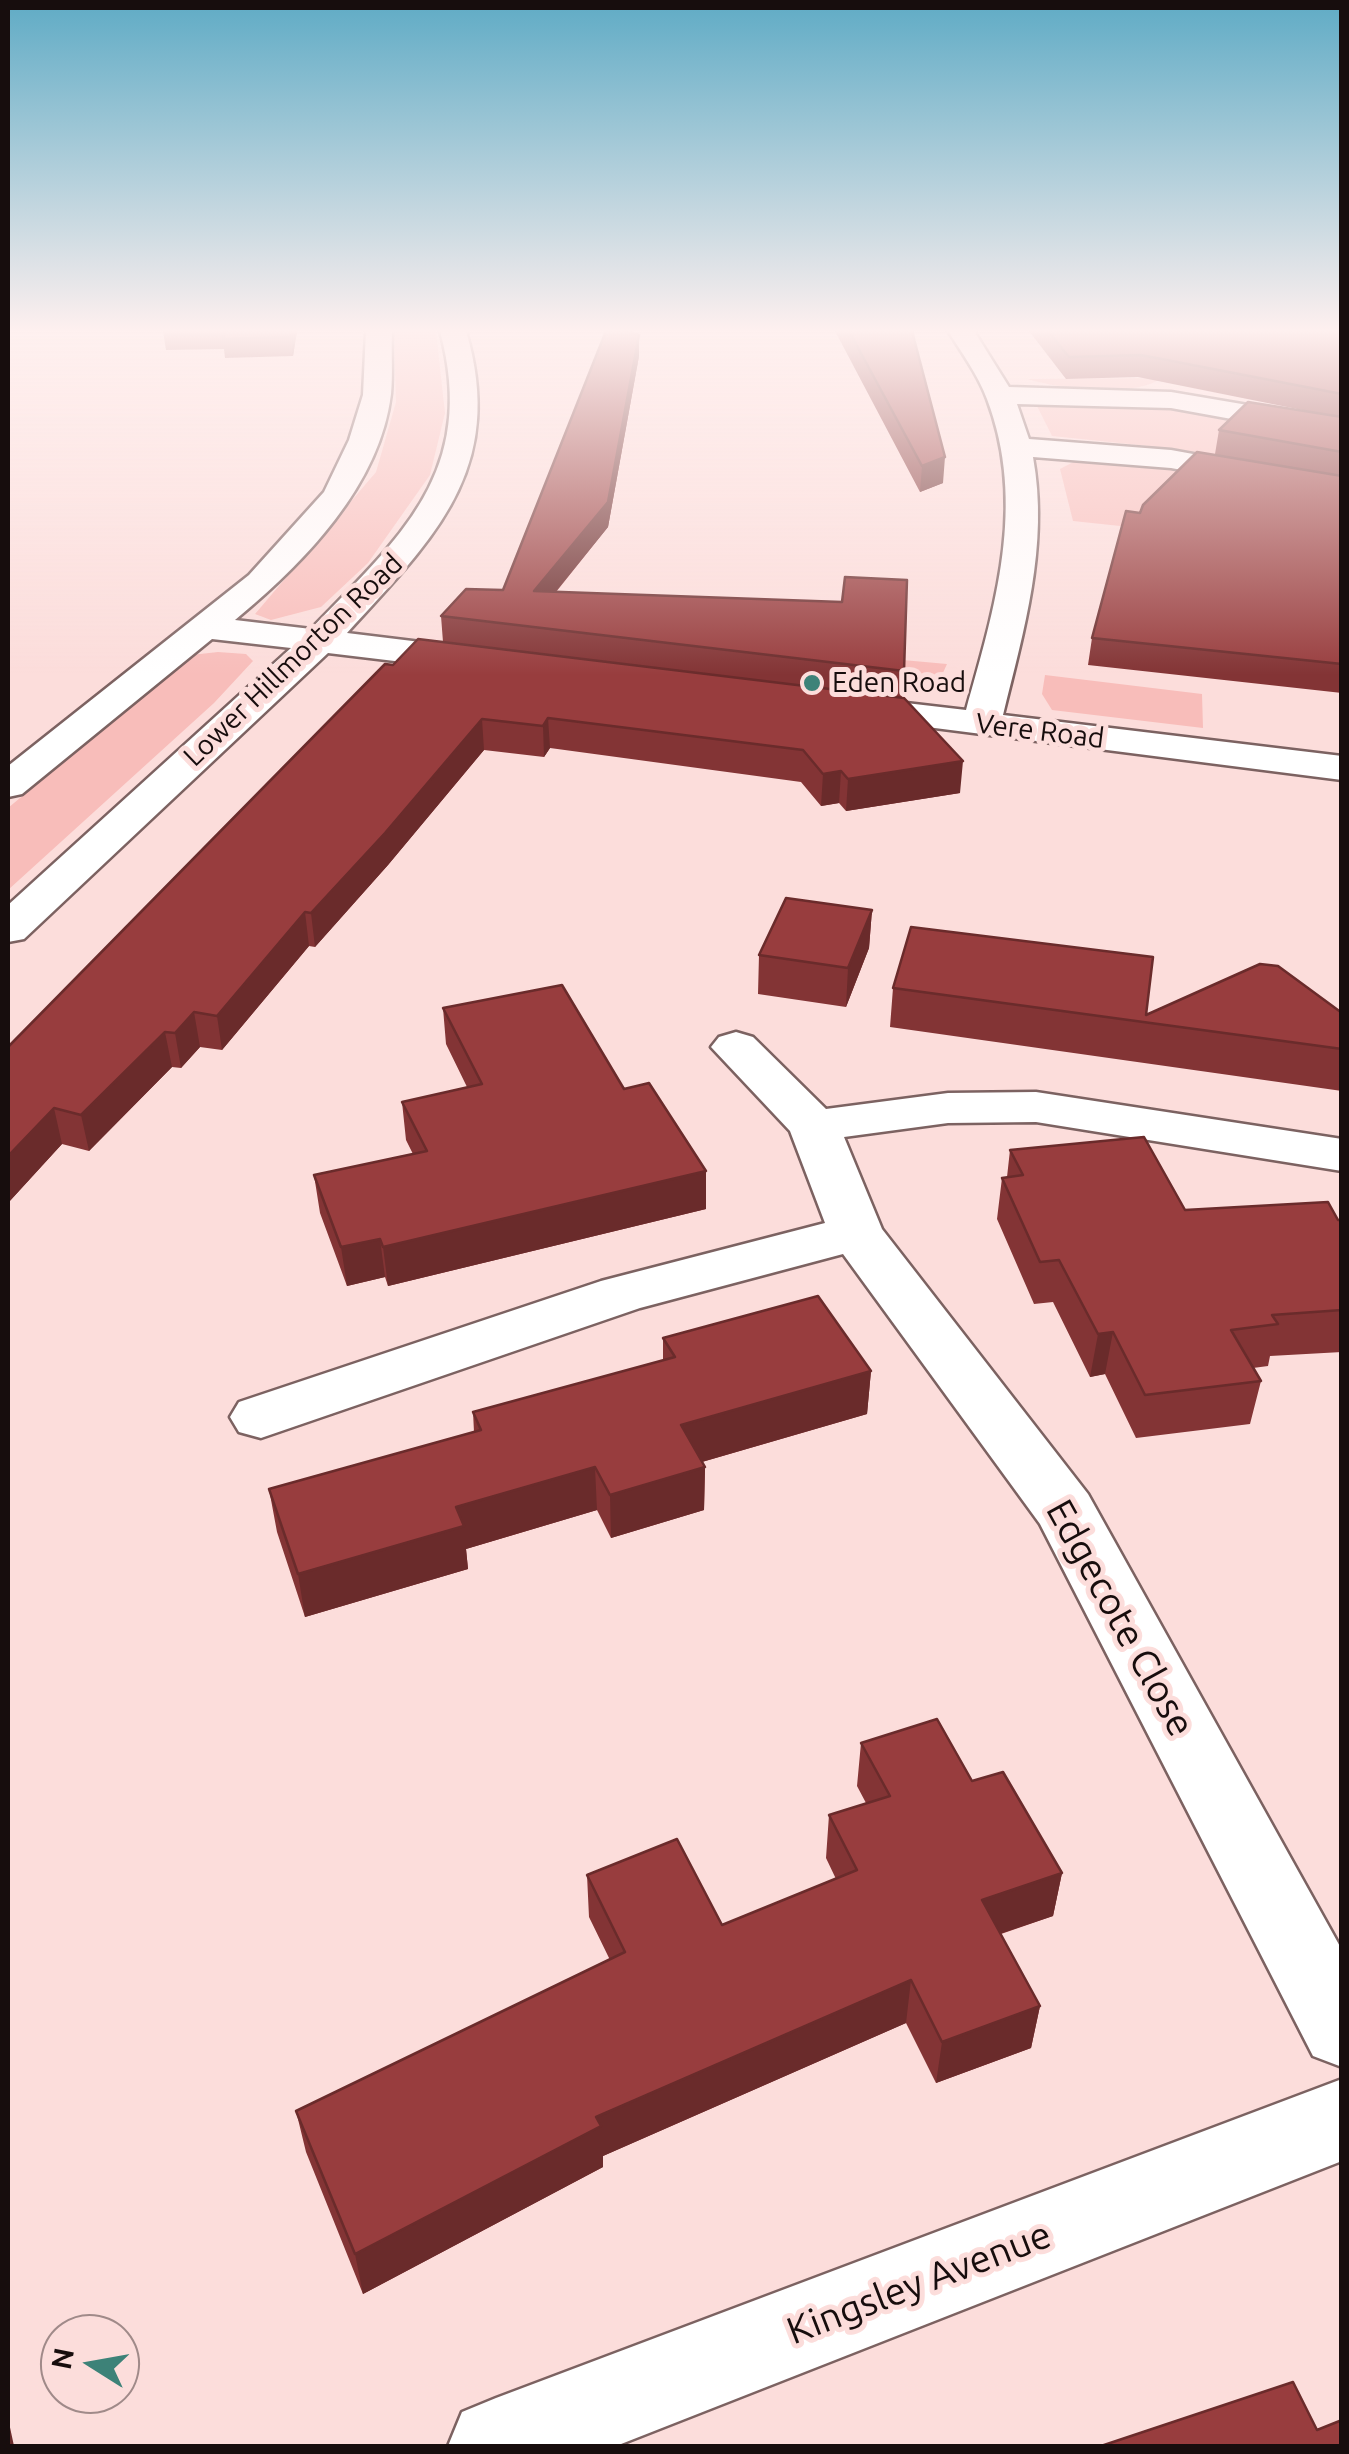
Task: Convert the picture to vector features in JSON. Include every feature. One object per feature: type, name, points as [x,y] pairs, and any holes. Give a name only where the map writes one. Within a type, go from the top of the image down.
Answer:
[{"type":"street","points":[[8,785],[260,582],[338,495],[361,446]]},
{"type":"street","name":"Lower Hillmorton Road","points":[[8,929],[322,640],[415,540],[443,494],[459,446]]},
{"type":"street","points":[[981,724],[1021,570],[1027,512],[1017,446],[1136,455],[1342,490]]},
{"type":"street","points":[[203,627],[516,665]]},
{"type":"street","name":"Vere Road","points":[[806,702],[1342,768]]},
{"type":"street","name":"Edgecote Close","points":[[736,1048],[814,1126],[856,1234],[1065,1511],[1342,2029]]},
{"type":"street","points":[[814,1126],[948,1108],[1036,1107],[1342,1155]]},
{"type":"street","points":[[261,1417],[621,1294],[856,1234]]},
{"type":"street","name":"Kingsley Avenue","points":[[496,2446],[1342,2120]]},
{"type":"shaded area","points":[[384,446],[437,446],[430,475],[368,563],[321,607],[271,620],[255,614],[376,472]]},
{"type":"shaded area","points":[[1143,446],[1341,446],[1341,481]]},
{"type":"shaded area","points":[[1077,460],[1182,471],[1139,528],[1073,521],[1060,469]]},
{"type":"shaded area","points":[[246,654],[253,661],[214,703],[8,890],[8,808],[191,655]]},
{"type":"shaded area","points":[[903,660],[947,664],[936,688],[911,692],[751,672]]},
{"type":"shaded area","points":[[1045,675],[1202,694],[1203,728],[1052,710],[1042,694]]},
{"type":"building","points":[[560,446],[618,446],[608,502],[534,591],[842,602],[845,577],[907,580],[904,671],[441,616],[466,589],[503,590]]},
{"type":"building","points":[[911,446],[942,446],[945,457],[922,466]]},
{"type":"building","points":[[1306,446],[1342,446],[1342,452]]},
{"type":"building","points":[[1197,452],[1342,476],[1342,664],[1092,638],[1126,511],[1140,513],[1143,505]]},
{"type":"building","points":[[418,639],[904,698],[963,761],[848,779],[841,771],[823,774],[803,750],[548,718],[543,726],[482,719],[385,833],[311,913],[305,912],[217,1016],[194,1012],[175,1033],[165,1032],[81,1115],[54,1108],[8,1156],[8,1047],[385,664],[393,665]]},
{"type":"building","points":[[786,898],[872,910],[848,968],[759,955]]},
{"type":"building","points":[[911,927],[1153,957],[1146,1015],[1260,964],[1278,966],[1342,1013],[1342,1049],[893,988]]},
{"type":"building","points":[[562,985],[624,1089],[649,1083],[706,1171],[383,1247],[380,1239],[341,1247],[314,1175],[427,1151],[402,1102],[482,1084],[443,1008]]},
{"type":"building","points":[[1144,1137],[1185,1210],[1328,1202],[1338,1220],[1342,1220],[1342,1310],[1272,1315],[1278,1324],[1231,1330],[1261,1381],[1145,1395],[1113,1332],[1098,1334],[1059,1260],[1040,1262],[1002,1178],[1023,1175],[1010,1150]]},
{"type":"building","points":[[818,1296],[871,1371],[681,1425],[705,1467],[610,1495],[595,1467],[456,1507],[464,1526],[298,1574],[269,1489],[481,1430],[473,1412],[675,1357],[663,1338]]},
{"type":"building","points":[[937,1719],[972,1781],[1003,1772],[1062,1873],[982,1900],[1040,2006],[942,2042],[911,1980],[596,2117],[601,2126],[355,2254],[296,2111],[625,1952],[587,1875],[677,1839],[722,1925],[857,1870],[829,1815],[890,1796],[861,1743]]},
{"type":"building","points":[[1293,2382],[1317,2430],[1342,2420],[1342,2446],[1101,2446]]},
{"type":"place","name":"Eden Road","points":[[812,683]]}]
